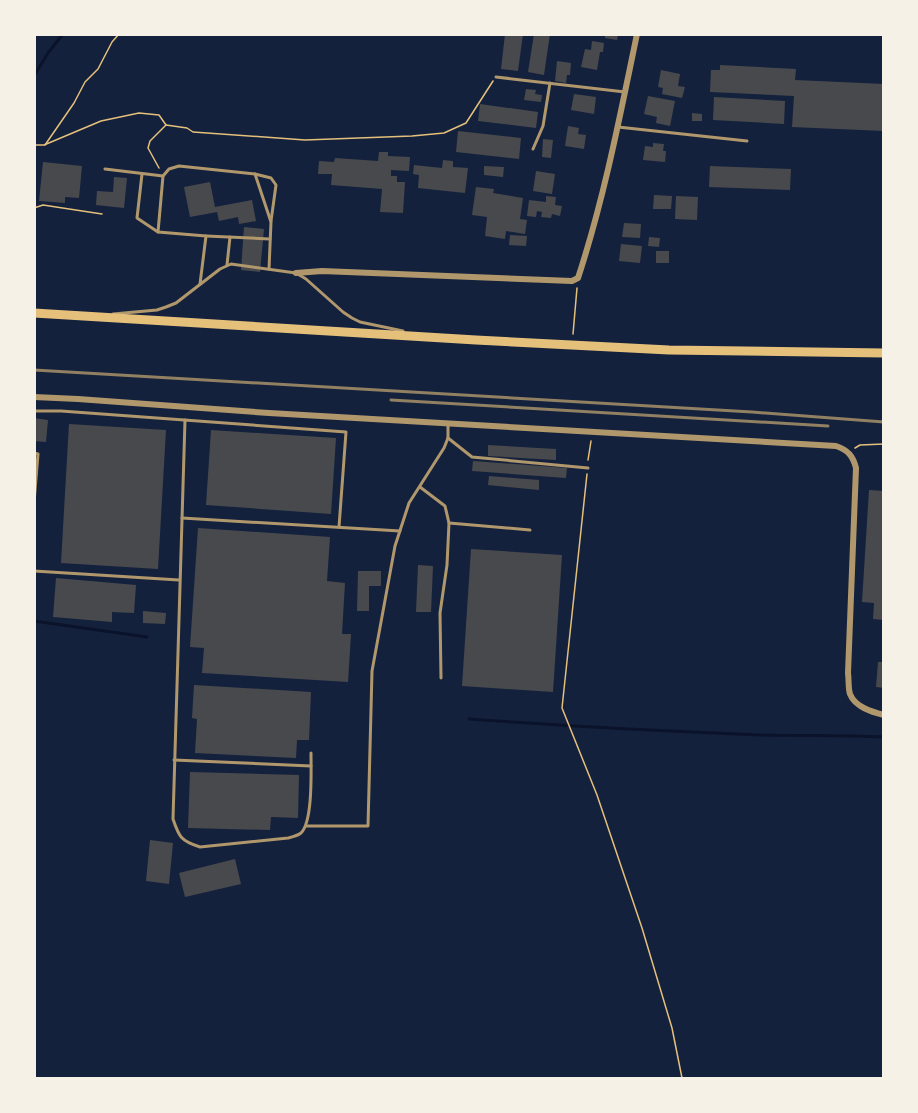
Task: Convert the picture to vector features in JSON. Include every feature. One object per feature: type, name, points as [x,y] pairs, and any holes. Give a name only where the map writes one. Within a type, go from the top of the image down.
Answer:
[{"type":"main road","points":[[34,313],[669,350],[884,354]]},
{"type":"street","points":[[296,273],[322,271],[572,281],[578,278],[618,127],[637,34]]},
{"type":"street","points":[[34,397],[836,446],[852,456],[856,468],[848,673],[850,693],[860,705],[884,714]]},
{"type":"lane","points":[[496,77],[625,92]]},
{"type":"lane","points":[[533,149],[543,126],[550,83]]},
{"type":"lane","points":[[618,127],[747,141]]},
{"type":"lane","points":[[158,232],[163,176],[169,169],[179,166],[255,174],[271,178],[276,185],[268,269]]},
{"type":"lane","points":[[105,169],[163,176]]},
{"type":"lane","points":[[142,174],[137,218],[158,232],[270,239]]},
{"type":"lane","points":[[255,174],[271,222]]},
{"type":"lane","points":[[200,284],[206,236]]},
{"type":"lane","points":[[226,266],[230,237]]},
{"type":"lane","points":[[79,316],[157,310],[176,303],[220,269],[231,264],[296,273],[343,312],[360,322],[434,338]]},
{"type":"lane","points":[[34,411],[61,411],[346,432],[339,527]]},
{"type":"lane","points":[[185,420],[173,819],[178,835],[186,843],[200,847],[288,838],[300,834],[306,826],[310,806],[311,753]]},
{"type":"lane","points":[[306,826],[368,826],[372,671],[395,546],[409,503],[444,448],[448,438],[448,423]]},
{"type":"lane","points":[[448,438],[472,457],[588,468]]},
{"type":"lane","points":[[34,453],[38,454],[34,503]]},
{"type":"lane","points":[[420,487],[445,506],[449,523],[447,565],[440,613],[441,678]]},
{"type":"lane","points":[[182,519],[400,531]]},
{"type":"lane","points":[[449,523],[530,530]]},
{"type":"lane","points":[[34,572],[180,580]]},
{"type":"lane","points":[[174,760],[311,766]]},
{"type":"path","points":[[44,145],[74,103],[85,82],[98,69],[112,42],[119,34]]},
{"type":"path","points":[[34,145],[44,145],[101,121],[139,112],[159,114],[166,125],[193,132],[305,140],[444,133],[466,123],[496,77]]},
{"type":"path","points":[[163,176],[148,148],[150,141],[166,125]]},
{"type":"path","points":[[34,207],[43,205],[102,214]]},
{"type":"path","points":[[572,345],[578,278]]},
{"type":"path","points":[[592,431],[562,708],[597,795],[642,928],[672,1028],[682,1078]]},
{"type":"path","points":[[848,452],[860,445],[884,444]]},
{"type":"building","points":[[505,34],[523,34],[518,71],[501,69]]},
{"type":"building","points":[[534,34],[550,34],[544,75],[528,72]]},
{"type":"building","points":[[605,34],[618,34],[617,40],[605,38]]},
{"type":"building","points":[[592,41],[604,43],[597,70],[581,67],[585,49],[591,50]]},
{"type":"building","points":[[557,61],[571,63],[570,75],[567,75],[566,83],[555,81]]},
{"type":"building","points":[[720,65],[796,69],[795,80],[884,84],[884,131],[792,127],[794,96],[710,92],[711,70],[720,70]]},
{"type":"building","points":[[661,70],[680,74],[678,86],[685,87],[682,98],[662,94],[663,88],[658,87]]},
{"type":"building","points":[[526,89],[536,90],[535,94],[542,95],[541,102],[524,100]]},
{"type":"building","points":[[574,94],[596,97],[594,114],[571,110]]},
{"type":"building","points":[[648,96],[675,101],[670,126],[656,123],[657,117],[644,114]]},
{"type":"building","points":[[714,97],[785,101],[784,124],[713,120]]},
{"type":"building","points":[[480,104],[538,112],[536,128],[478,121]]},
{"type":"building","points":[[692,113],[702,114],[702,121],[692,121]]},
{"type":"building","points":[[568,126],[579,128],[578,134],[586,135],[584,149],[565,146]]},
{"type":"building","points":[[458,131],[521,138],[519,159],[456,152]]},
{"type":"building","points":[[543,139],[553,140],[551,158],[542,157]]},
{"type":"building","points":[[653,143],[664,144],[665,162],[643,160],[645,146],[653,147]]},
{"type":"building","points":[[379,152],[388,152],[388,156],[410,157],[409,171],[391,170],[391,176],[397,176],[397,182],[405,182],[403,213],[380,212],[382,189],[331,185],[332,174],[318,174],[319,161],[334,162],[335,158],[378,161]]},
{"type":"building","points":[[443,160],[453,161],[453,167],[468,168],[465,193],[418,188],[419,175],[413,174],[414,165],[442,168]]},
{"type":"building","points":[[43,162],[82,166],[79,198],[65,197],[65,203],[39,201]]},
{"type":"building","points":[[484,166],[504,167],[503,177],[484,175]]},
{"type":"building","points":[[710,166],[791,169],[790,190],[709,187]]},
{"type":"building","points":[[536,171],[555,174],[552,194],[533,191]]},
{"type":"building","points":[[114,177],[127,178],[124,208],[96,205],[97,191],[113,192]]},
{"type":"building","points":[[210,182],[215,207],[252,200],[256,221],[239,224],[238,217],[219,221],[217,212],[190,217],[184,187]]},
{"type":"building","points":[[476,187],[494,189],[493,193],[523,198],[520,219],[527,220],[525,234],[506,231],[505,239],[485,236],[487,217],[472,215]]},
{"type":"building","points":[[654,195],[672,196],[671,209],[653,209]]},
{"type":"building","points":[[546,196],[556,197],[555,205],[562,206],[560,216],[552,214],[551,218],[541,217],[542,212],[537,211],[536,217],[527,216],[529,200],[546,202]]},
{"type":"building","points":[[676,196],[698,197],[697,220],[675,219]]},
{"type":"building","points":[[624,223],[641,224],[640,238],[622,237]]},
{"type":"building","points":[[244,227],[264,229],[260,272],[241,270]]},
{"type":"building","points":[[510,235],[527,236],[526,246],[509,245]]},
{"type":"building","points":[[649,237],[660,238],[659,247],[648,246]]},
{"type":"building","points":[[621,244],[642,246],[640,263],[619,261]]},
{"type":"building","points":[[656,251],[669,251],[669,263],[656,263]]},
{"type":"building","points":[[34,418],[48,420],[46,442],[34,441]]},
{"type":"building","points":[[69,424],[166,430],[158,569],[61,563]]},
{"type":"building","points":[[211,430],[336,438],[331,514],[206,505]]},
{"type":"building","points":[[488,445],[556,449],[556,460],[488,456]]},
{"type":"building","points":[[473,461],[567,468],[566,478],[472,471]]},
{"type":"building","points":[[489,476],[539,480],[539,490],[488,485]]},
{"type":"building","points":[[869,490],[884,491],[884,620],[873,619],[874,603],[862,602]]},
{"type":"building","points":[[198,528],[330,537],[327,581],[345,583],[342,634],[351,634],[348,682],[202,673],[204,648],[190,647]]},
{"type":"building","points":[[471,549],[562,555],[553,692],[462,686]]},
{"type":"building","points":[[418,565],[433,566],[431,612],[416,612]]},
{"type":"building","points":[[358,571],[381,571],[381,586],[369,586],[369,611],[357,611]]},
{"type":"building","points":[[56,578],[136,585],[134,613],[112,612],[112,622],[53,617]]},
{"type":"building","points":[[143,611],[166,613],[165,624],[143,623]]},
{"type":"building","points":[[878,662],[884,662],[884,688],[876,687]]},
{"type":"building","points":[[194,685],[311,692],[309,740],[297,740],[296,758],[195,753],[197,719],[192,718]]},
{"type":"building","points":[[190,772],[299,775],[298,818],[271,817],[270,830],[188,828]]},
{"type":"building","points":[[150,840],[173,843],[169,884],[146,881]]},
{"type":"building","points":[[235,859],[241,884],[185,897],[179,873]]},
{"type":"waterway","points":[[34,76],[63,34]]},
{"type":"waterway","points":[[34,621],[147,637]]},
{"type":"waterway","points":[[469,719],[760,735],[884,737]]},
{"type":"railway","points":[[34,370],[752,412],[884,422]]},
{"type":"railway","points":[[391,400],[828,426]]}]
